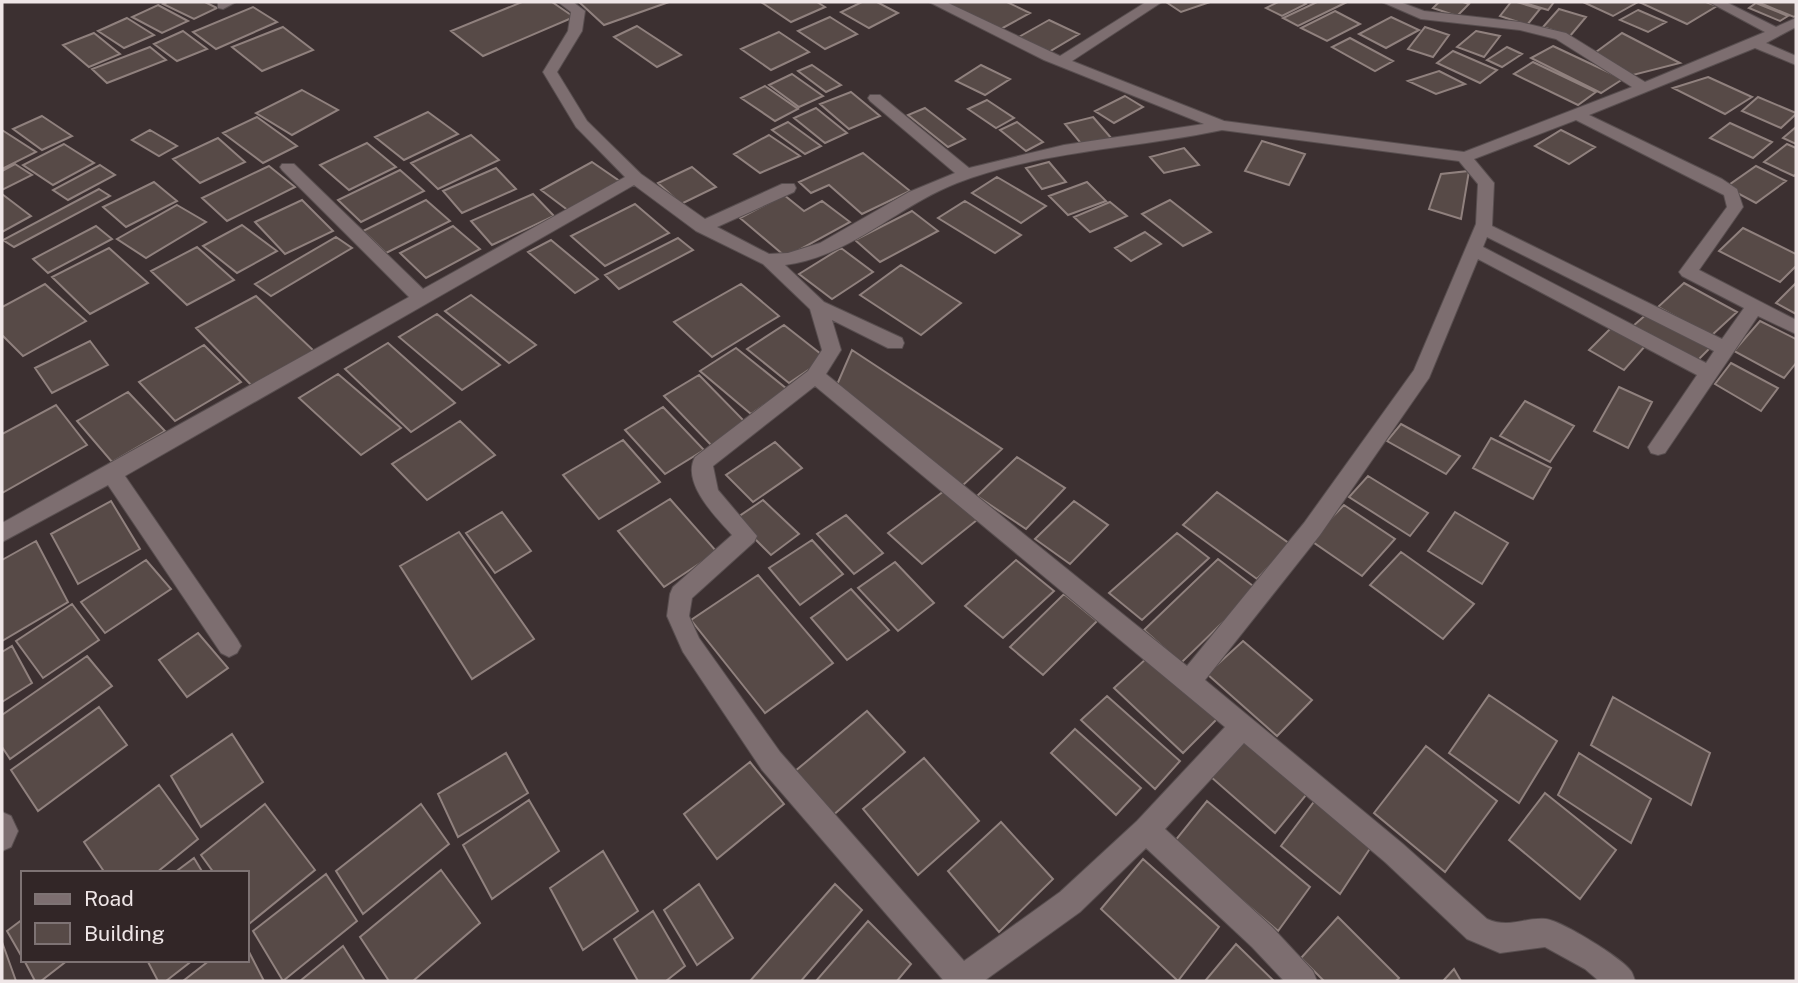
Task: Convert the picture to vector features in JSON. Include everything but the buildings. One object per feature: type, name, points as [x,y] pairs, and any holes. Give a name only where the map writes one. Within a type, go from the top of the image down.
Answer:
[{"type":"street","points":[[565,2],[578,12],[575,31],[550,72],[581,124],[635,178],[702,227],[769,260],[818,306],[895,344]]},
{"type":"street","points":[[936,2],[994,32],[1221,125],[1464,157],[1489,150],[1755,43],[1796,22]]},
{"type":"street","points":[[1062,61],[1156,2]]},
{"type":"street","points":[[1389,2],[1421,15],[1520,26],[1561,36],[1644,88]]},
{"type":"street","points":[[1421,15],[1429,2]]},
{"type":"street","points":[[1716,2],[1777,33]]},
{"type":"street","points":[[1755,43],[1796,61]]},
{"type":"street","points":[[875,98],[965,173]]},
{"type":"street","points":[[1575,114],[1716,183],[1731,193],[1735,207],[1688,272],[1796,328]]},
{"type":"street","points":[[769,260],[794,258],[843,238],[915,196],[965,173],[1047,154],[1221,125]]},
{"type":"street","points":[[1189,682],[1311,529],[1423,373],[1482,228],[1486,183],[1464,157]]},
{"type":"street","points":[[288,167],[420,297]]},
{"type":"street","points":[[2,533],[177,439],[420,297],[635,178]]},
{"type":"street","points":[[702,227],[788,188]]},
{"type":"street","points":[[1482,228],[1725,349]]},
{"type":"street","points":[[1473,249],[1709,373]]},
{"type":"street","points":[[818,306],[832,350],[815,376],[702,463],[708,493],[746,536],[681,594],[678,616],[691,645],[771,761],[963,980],[1070,902],[1146,830],[1243,726]]},
{"type":"street","points":[[1658,447],[1755,306]]},
{"type":"street","points":[[815,376],[1243,726],[1394,853],[1477,929],[1500,939],[1547,933],[1595,959],[1621,981]]},
{"type":"street","points":[[112,474],[229,646]]},
{"type":"street","points":[[2,825],[5,831],[2,838]]},
{"type":"street","points":[[1146,830],[1262,937],[1303,981]]}]
